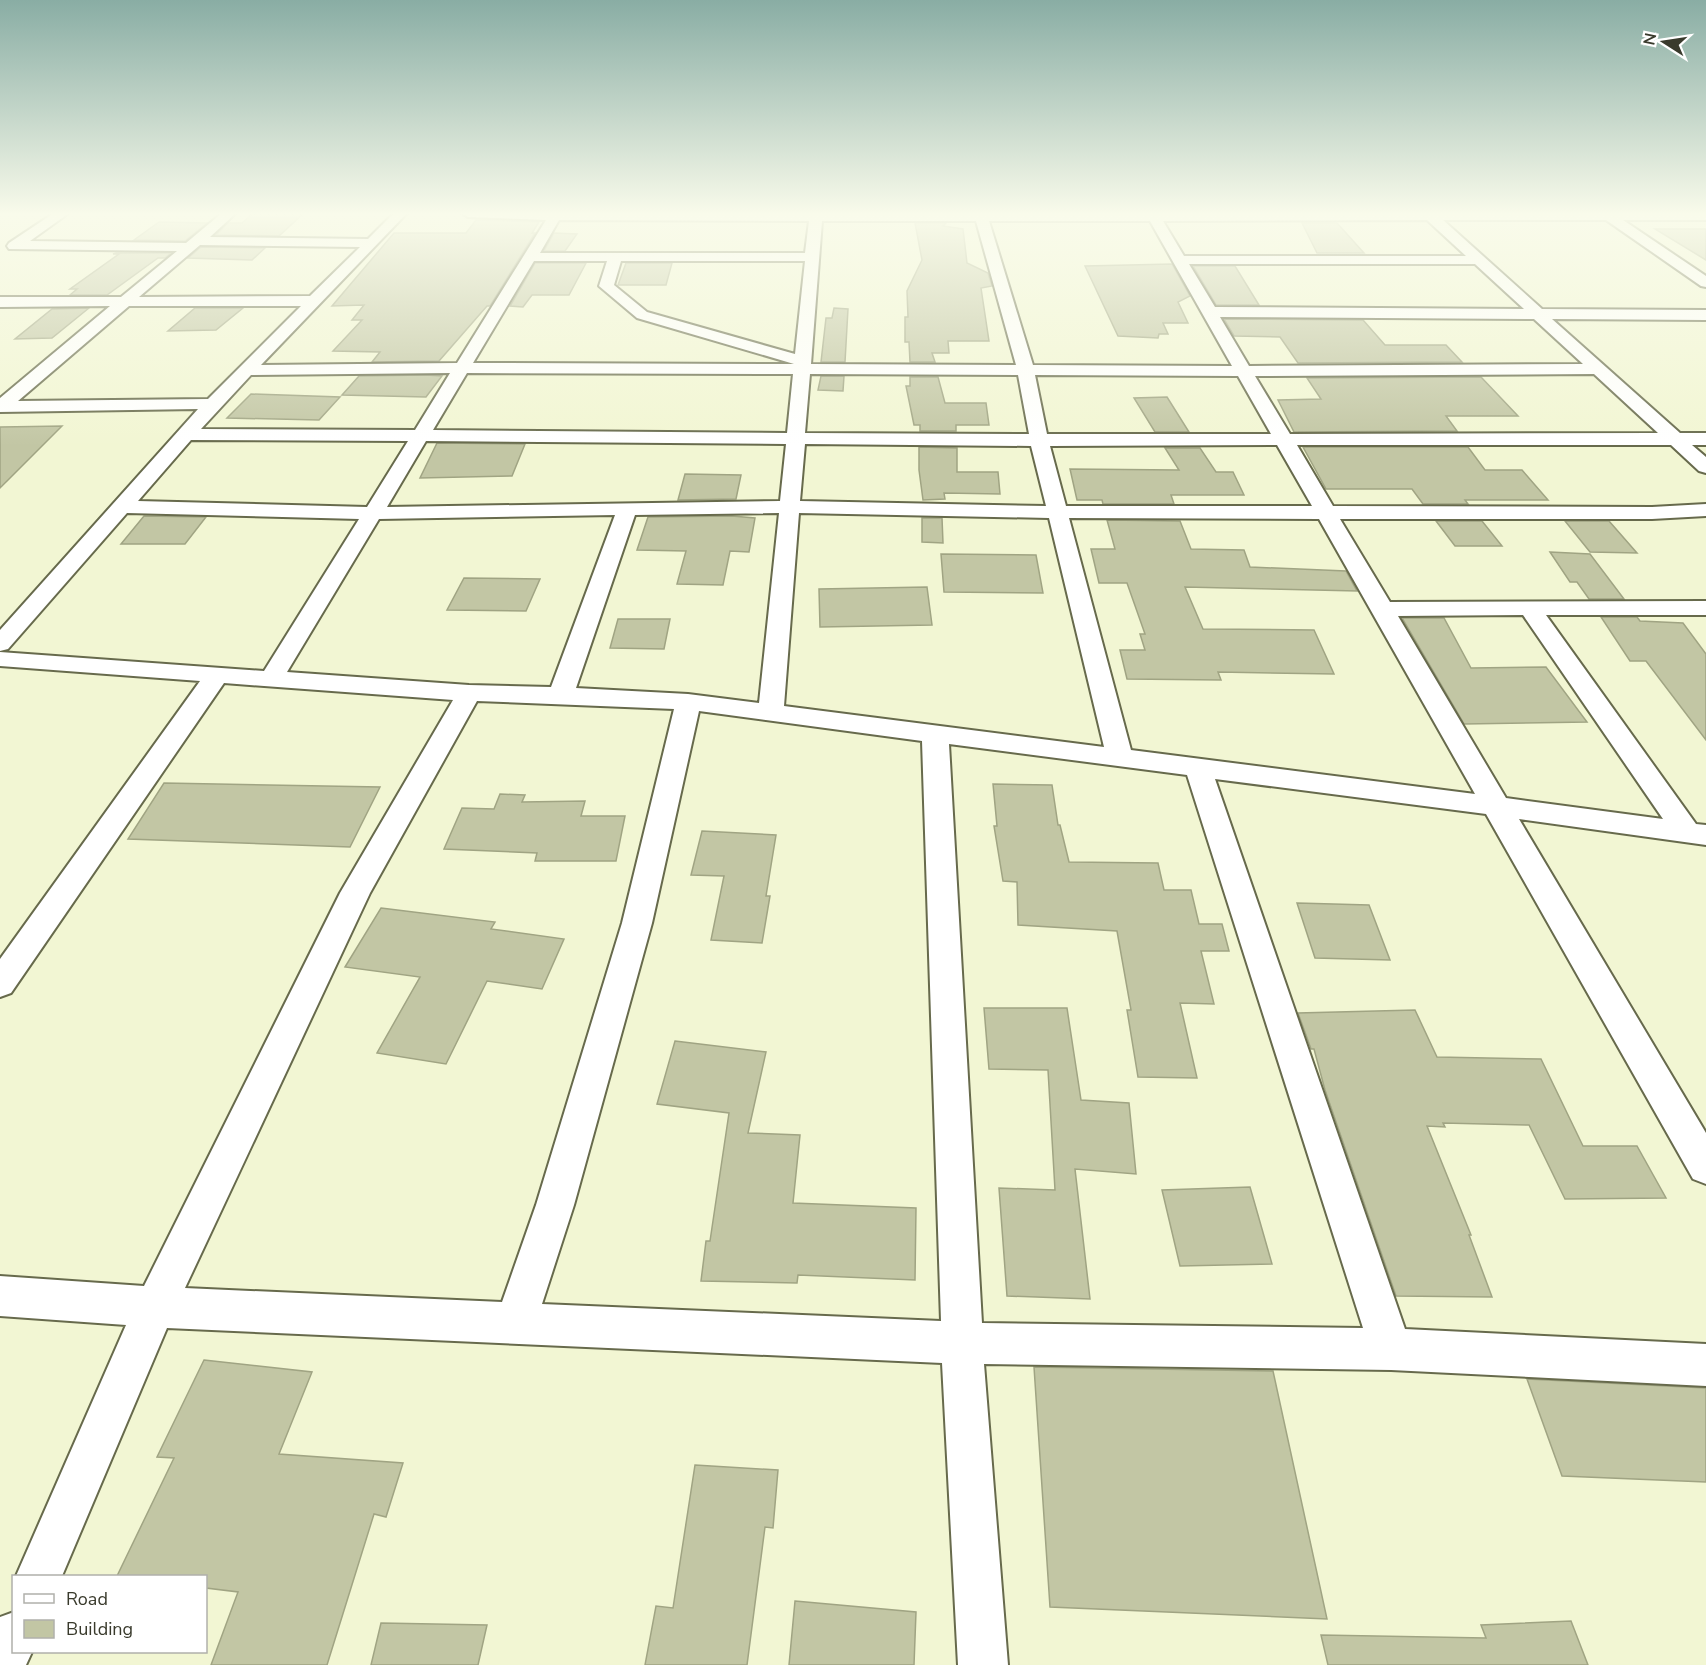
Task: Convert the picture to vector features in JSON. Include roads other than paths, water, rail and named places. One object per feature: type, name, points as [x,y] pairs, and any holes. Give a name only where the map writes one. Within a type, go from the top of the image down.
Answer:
[{"type":"street","points":[[0,406],[138,291]]},
{"type":"street","points":[[0,644],[213,404],[324,291]]},
{"type":"street","points":[[271,679],[510,291]]},
{"type":"street","points":[[612,291],[642,315],[803,366]]},
{"type":"street","points":[[771,713],[810,291]]},
{"type":"street","points":[[1003,291],[1026,371],[1039,440],[1120,758]]},
{"type":"street","points":[[1198,291],[1706,1167]]},
{"type":"street","points":[[1513,291],[1706,467]]},
{"type":"street","points":[[0,303],[314,301]]},
{"type":"street","points":[[1210,312],[1706,315]]},
{"type":"street","points":[[246,370],[803,366],[1026,371],[1597,369]]},
{"type":"street","points":[[0,406],[213,404]]},
{"type":"street","points":[[187,434],[1039,440],[1706,439]]},
{"type":"street","points":[[123,507],[373,513],[790,507],[1057,512],[1652,513],[1706,510]]},
{"type":"street","points":[[561,695],[627,509]]},
{"type":"street","points":[[1382,609],[1706,608]]},
{"type":"street","points":[[1530,609],[1697,834]]},
{"type":"street","points":[[0,659],[469,693],[688,702],[1697,834]]},
{"type":"street","points":[[0,984],[217,675]]},
{"type":"street","points":[[39,1575],[155,1307],[355,893],[469,693]]},
{"type":"street","points":[[515,1323],[555,1205],[637,923],[688,702]]},
{"type":"street","points":[[935,734],[962,1343],[982,1665]]},
{"type":"street","points":[[1198,768],[1391,1349]]},
{"type":"street","points":[[0,1296],[155,1307],[962,1343],[1391,1349],[1706,1365]]},
{"type":"street","points":[[1,1665],[12,1640]]}]
